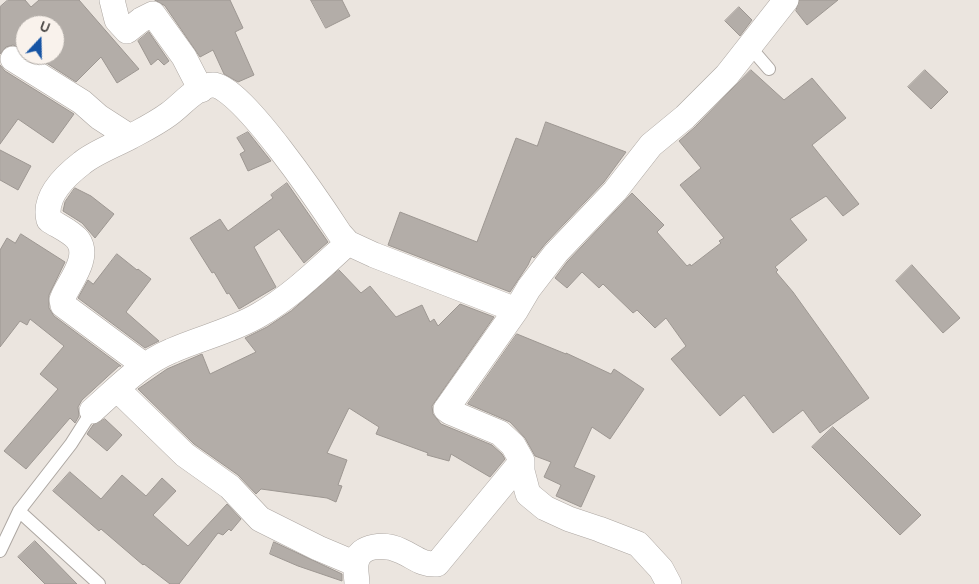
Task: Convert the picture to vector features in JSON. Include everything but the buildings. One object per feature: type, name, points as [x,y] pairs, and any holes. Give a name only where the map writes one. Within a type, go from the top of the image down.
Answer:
[{"type":"street","points":[[112,0],[117,20],[127,31],[141,20],[153,14],[184,57],[201,90]]},
{"type":"street","points":[[669,584],[661,569],[638,544],[569,520],[545,508],[528,494],[522,471],[522,461],[513,445],[500,434],[446,409],[516,310],[529,288],[556,253],[615,191],[651,145],[685,117],[727,75],[786,0]]},
{"type":"street","points":[[13,60],[82,102],[99,117],[130,137]]},
{"type":"street","points":[[144,365],[63,305],[62,300],[80,264],[82,251],[78,240],[49,220],[47,212],[49,204],[56,189],[83,162],[168,115],[201,90],[214,85],[232,94],[249,111],[348,243],[374,255],[516,310]]},
{"type":"street","points":[[92,411],[144,365],[170,351],[260,315],[298,287],[348,243]]},
{"type":"street","points":[[117,389],[185,455],[230,487],[260,520],[318,548],[356,574],[358,558],[364,551],[373,547],[393,547],[426,565],[437,564],[522,461]]},
{"type":"lane","points":[[750,48],[769,69]]},
{"type":"lane","points":[[0,551],[19,511],[70,444],[92,411]]},
{"type":"lane","points":[[19,511],[99,584]]}]
